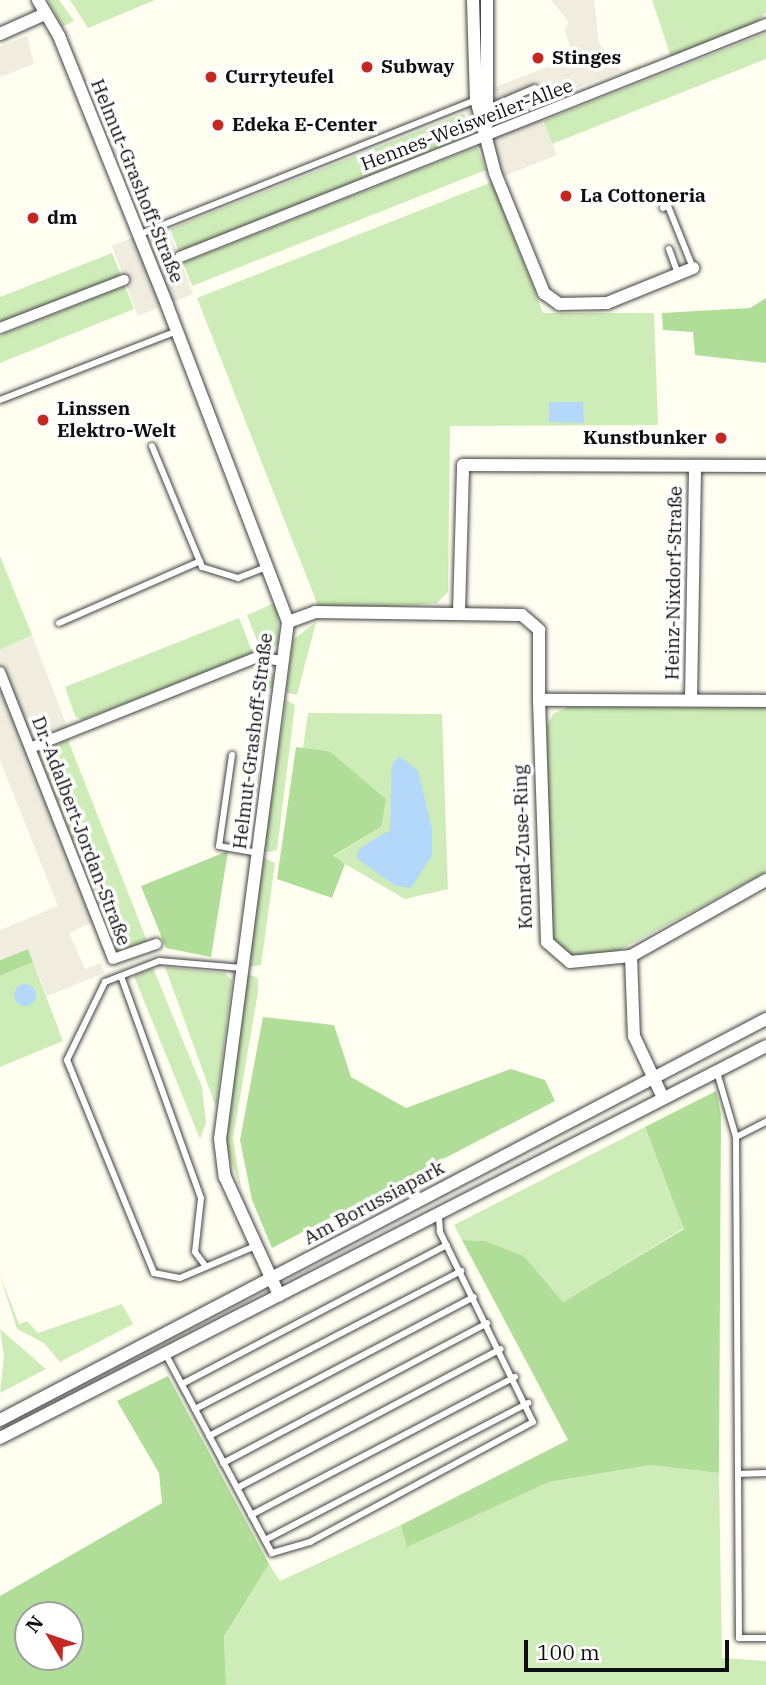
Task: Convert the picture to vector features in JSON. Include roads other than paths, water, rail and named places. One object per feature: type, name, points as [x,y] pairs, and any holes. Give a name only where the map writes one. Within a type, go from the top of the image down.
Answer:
[{"type":"street","name":"Helmut-Grashoff-Straße","points":[[40,0],[177,331],[269,566],[288,622],[220,1151],[253,1247],[279,1295]]},
{"type":"street","points":[[473,0],[476,99],[495,173],[544,293],[559,304],[607,303],[693,268]]},
{"type":"street","points":[[486,135],[487,0]]},
{"type":"street","points":[[0,33],[45,14]]},
{"type":"street","name":"Hennes-Weisweiler-Allee","points":[[180,257],[766,24]]},
{"type":"street","points":[[0,328],[124,280]]},
{"type":"street","name":"Heinz-Nixdorf-Straße","points":[[459,612],[463,465],[695,468],[766,466]]},
{"type":"street","name":"Heinz-Nixdorf-Straße","points":[[691,699],[695,468]]},
{"type":"street","name":"Konrad-Zuse-Ring","points":[[288,622],[316,612],[459,612],[534,621],[547,942],[570,962],[631,957],[766,880]]},
{"type":"street","points":[[30,748],[257,657],[283,661]]},
{"type":"street","name":"Dr.-Adalbert-Jordan-Straße","points":[[0,672],[113,959],[156,944]]},
{"type":"street","points":[[538,700],[766,701]]},
{"type":"street","points":[[631,957],[634,1036],[663,1097]]},
{"type":"street","name":"Am Borussiapark","points":[[0,1420],[766,1019]]},
{"type":"street","name":"Am Borussiapark","points":[[0,1438],[766,1046]]},
{"type":"lane","points":[[488,108],[536,88]]},
{"type":"lane","points":[[138,235],[465,109],[476,99]]},
{"type":"lane","points":[[663,208],[668,206],[693,268]]},
{"type":"lane","points":[[669,248],[678,274]]},
{"type":"lane","points":[[0,400],[177,331]]},
{"type":"lane","points":[[152,446],[200,561],[209,572],[239,578],[269,566]]},
{"type":"lane","points":[[59,624],[200,561]]},
{"type":"lane","points":[[232,755],[219,846],[258,853]]},
{"type":"lane","points":[[242,968],[159,961],[105,982],[67,1060],[154,1273],[180,1278],[204,1264],[253,1247]]},
{"type":"lane","points":[[121,976],[201,1198],[195,1252],[204,1264]]},
{"type":"lane","points":[[717,1070],[736,1137],[739,1638],[766,1638]]},
{"type":"lane","points":[[736,1137],[766,1122]]},
{"type":"lane","points":[[165,1353],[265,1540],[278,1554],[310,1542],[528,1426],[534,1416],[437,1223],[442,1211]]},
{"type":"lane","points":[[181,1384],[447,1245]]},
{"type":"lane","points":[[195,1409],[461,1270]]},
{"type":"lane","points":[[209,1436],[474,1297]]},
{"type":"lane","points":[[223,1463],[487,1323]]},
{"type":"lane","points":[[237,1488],[501,1349]]},
{"type":"lane","points":[[251,1514],[515,1377]]},
{"type":"lane","points":[[265,1540],[528,1403]]},
{"type":"lane","points":[[738,1474],[766,1473]]},
{"type":"water","points":[[549,402],[583,402],[584,423],[549,422]]},
{"type":"water","points":[[400,756],[418,771],[432,828],[432,856],[411,888],[396,886],[356,858],[360,848],[390,830],[392,764]]},
{"type":"water","points":[[25,984],[33,987],[36,995],[33,1003],[25,1006],[17,1003],[14,995],[17,987]]},
{"type":"place","name":"Stinges","points":[[538,58]]},
{"type":"place","name":"Subway","points":[[367,67]]},
{"type":"place","name":"Curryteufel","points":[[211,77]]},
{"type":"place","name":"Edeka E-Center","points":[[218,125]]},
{"type":"place","name":"La Cottoneria","points":[[566,196]]},
{"type":"place","name":"dm","points":[[33,218]]},
{"type":"place","name":"Linssen Elektro-Welt","points":[[43,420]]},
{"type":"place","name":"Kunstbunker","points":[[721,438]]}]
